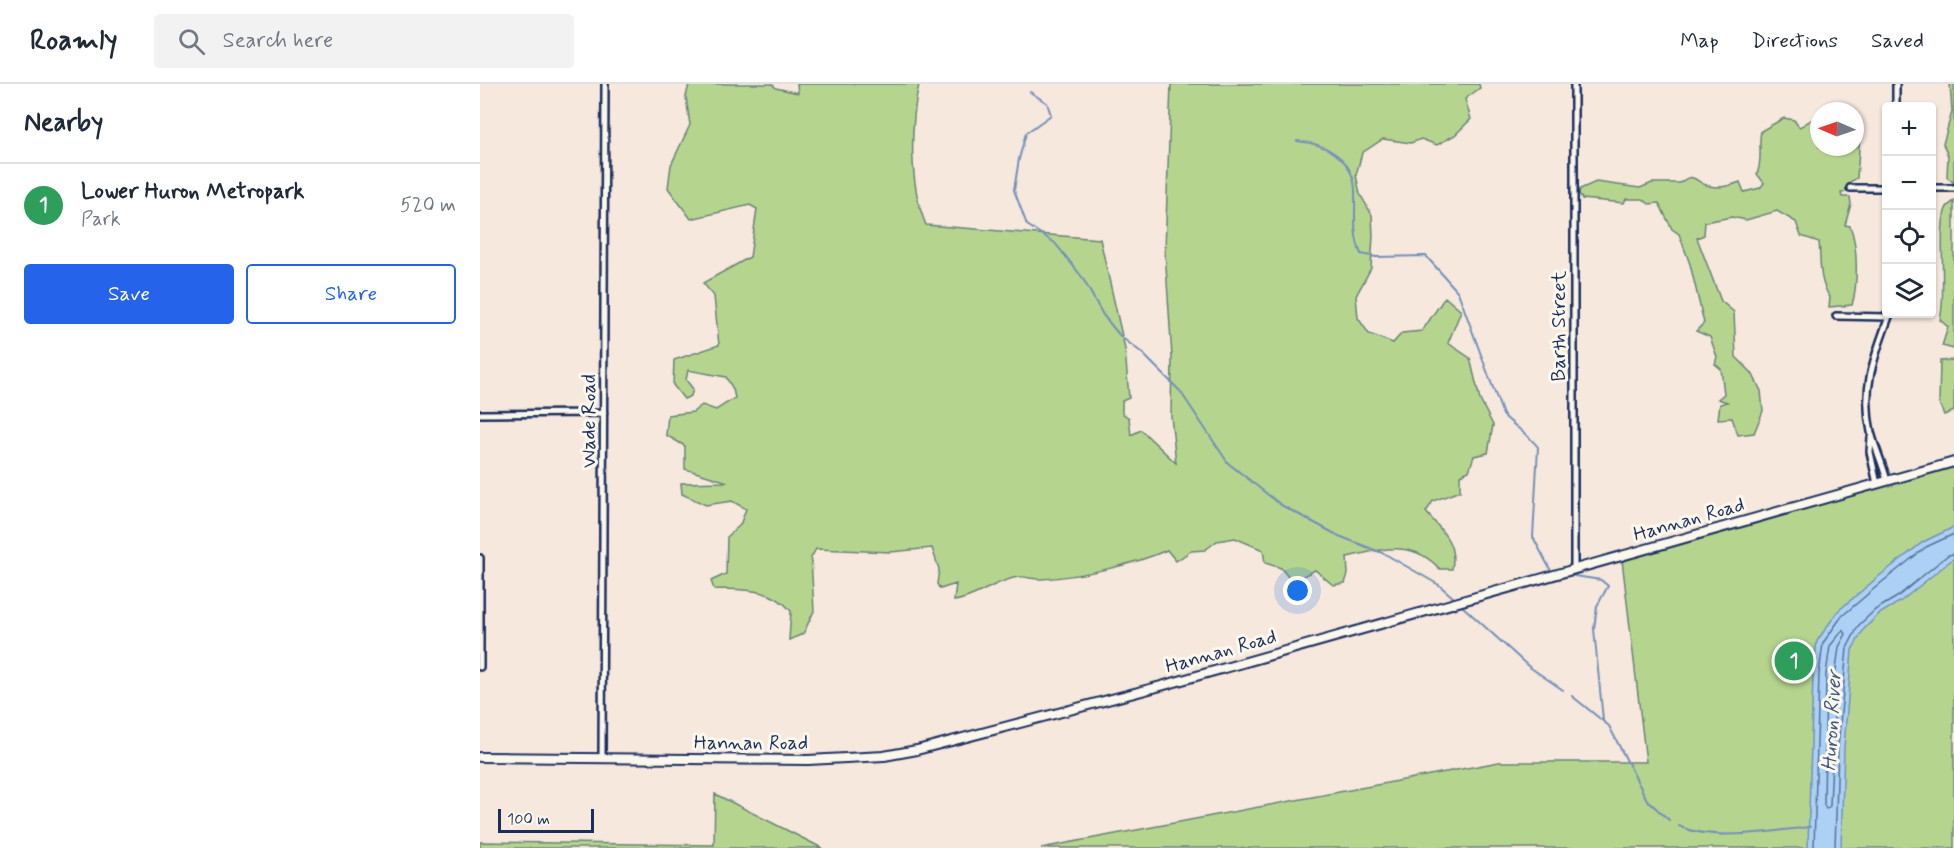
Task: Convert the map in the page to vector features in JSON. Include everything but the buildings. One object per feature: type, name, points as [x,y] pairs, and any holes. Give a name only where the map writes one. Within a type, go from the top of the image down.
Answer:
[{"type":"street","name":"Wade Road","points":[[602,758],[604,84]]},
{"type":"street","name":"Barth Street","points":[[1574,84],[1574,569]]},
{"type":"street","points":[[1896,84],[1896,102]]},
{"type":"street","points":[[1850,188],[1882,188]]},
{"type":"street","points":[[1936,188],[1954,188]]},
{"type":"street","points":[[1836,316],[1882,315]]},
{"type":"street","points":[[1887,481],[1872,435],[1867,409],[1867,384],[1888,318]]},
{"type":"street","points":[[480,414],[604,412]]},
{"type":"street","points":[[1872,435],[1870,452],[1877,484]]},
{"type":"street","name":"Hannan Road","points":[[480,757],[808,760],[897,754],[960,741],[1954,462]]},
{"type":"street","points":[[480,558],[480,667]]},
{"type":"green space","points":[[689,84],[772,84],[776,88],[798,93],[797,84],[919,84],[914,118],[913,155],[916,192],[926,225],[1100,239],[1125,349],[1129,398],[1122,401],[1122,413],[1129,418],[1131,435],[1141,430],[1176,463],[1171,416],[1172,357],[1165,251],[1171,84],[1479,84],[1480,88],[1465,99],[1471,119],[1455,135],[1437,145],[1421,139],[1411,143],[1383,139],[1362,153],[1356,175],[1360,194],[1372,215],[1373,236],[1371,268],[1356,296],[1358,318],[1369,334],[1393,343],[1402,333],[1422,331],[1445,297],[1461,311],[1448,343],[1470,358],[1480,400],[1493,425],[1488,453],[1474,456],[1469,471],[1460,475],[1460,491],[1433,501],[1426,512],[1447,538],[1452,552],[1452,569],[1440,569],[1419,553],[1385,549],[1347,557],[1348,574],[1345,583],[1333,585],[1315,570],[1292,582],[1281,568],[1265,563],[1263,550],[1235,538],[1217,541],[1205,550],[1191,551],[1176,561],[1167,550],[1138,561],[1089,573],[1056,578],[1010,579],[954,601],[956,584],[940,589],[937,584],[939,569],[932,548],[890,552],[816,549],[811,558],[814,611],[803,634],[789,640],[791,611],[783,603],[756,591],[714,589],[711,581],[726,574],[727,537],[740,525],[746,509],[732,501],[706,505],[682,494],[681,483],[728,482],[685,469],[685,446],[666,435],[668,415],[693,412],[702,405],[716,410],[735,398],[726,377],[688,370],[686,380],[693,389],[691,396],[684,399],[673,385],[674,360],[719,345],[714,296],[703,283],[750,257],[757,209],[750,205],[691,219],[668,188],[671,165],[690,125],[686,97]]},
{"type":"green space","points":[[1950,84],[1954,84],[1954,183],[1947,177],[1948,156],[1943,144],[1952,112]]},
{"type":"green space","points":[[1784,118],[1794,120],[1799,127],[1810,120],[1810,156],[1859,156],[1857,178],[1850,182],[1852,190],[1841,193],[1842,197],[1850,197],[1851,204],[1845,225],[1850,226],[1856,254],[1852,305],[1829,307],[1830,297],[1822,277],[1819,242],[1801,236],[1796,222],[1777,211],[1746,220],[1732,217],[1705,222],[1704,235],[1697,238],[1721,301],[1734,312],[1736,357],[1752,373],[1761,391],[1763,411],[1754,433],[1738,435],[1732,418],[1718,419],[1720,404],[1727,402],[1718,399],[1724,394],[1721,369],[1715,364],[1717,357],[1710,337],[1696,331],[1704,323],[1690,264],[1679,234],[1672,229],[1659,203],[1649,204],[1643,199],[1626,199],[1624,203],[1582,199],[1579,193],[1580,189],[1596,182],[1640,188],[1652,183],[1680,183],[1688,178],[1694,178],[1702,184],[1714,187],[1740,182],[1744,192],[1760,188],[1764,183],[1757,174],[1760,163],[1761,131]]},
{"type":"green space","points":[[1954,201],[1954,349],[1942,346],[1948,327],[1940,320],[1943,294],[1944,215],[1947,207]]},
{"type":"green space","points":[[1954,360],[1954,411],[1944,415],[1939,403],[1940,361]]},
{"type":"green space","points":[[1954,466],[1954,848],[1041,848],[1499,762],[1646,762],[1622,560]]},
{"type":"green space","points":[[715,794],[822,848],[480,848],[480,842],[714,845]]},
{"type":"water","name":"Huron River","points":[[1954,527],[1954,558],[1901,601],[1879,614],[1864,629],[1852,650],[1844,747],[1841,848],[1808,848],[1813,673],[1817,641],[1838,611],[1878,577],[1923,542]]},
{"type":"waterway","points":[[1030,92],[1047,103],[1051,115],[1026,133],[1019,159],[1014,190],[1027,225],[1055,243],[1082,277],[1103,315],[1121,337],[1141,352],[1180,391],[1228,463],[1281,505],[1339,536],[1385,554],[1439,585],[1454,598]]},
{"type":"waterway","points":[[1297,141],[1327,149],[1336,154],[1349,169],[1355,190],[1355,230],[1361,254],[1376,257],[1426,256],[1458,292],[1503,415],[1538,447],[1533,537],[1551,571]]},
{"type":"waterway","points":[[1568,575],[1601,580],[1608,586],[1597,606],[1594,629],[1603,720]]},
{"type":"waterway","points":[[1461,605],[1528,666],[1563,690]]},
{"type":"waterway","points":[[1572,696],[1609,726],[1647,800],[1669,820]]},
{"type":"waterway","points":[[1679,826],[1693,831],[1725,834],[1761,833],[1810,827]]},
{"type":"place","name":"Lower Huron Metropark","points":[[1794,661]]}]
